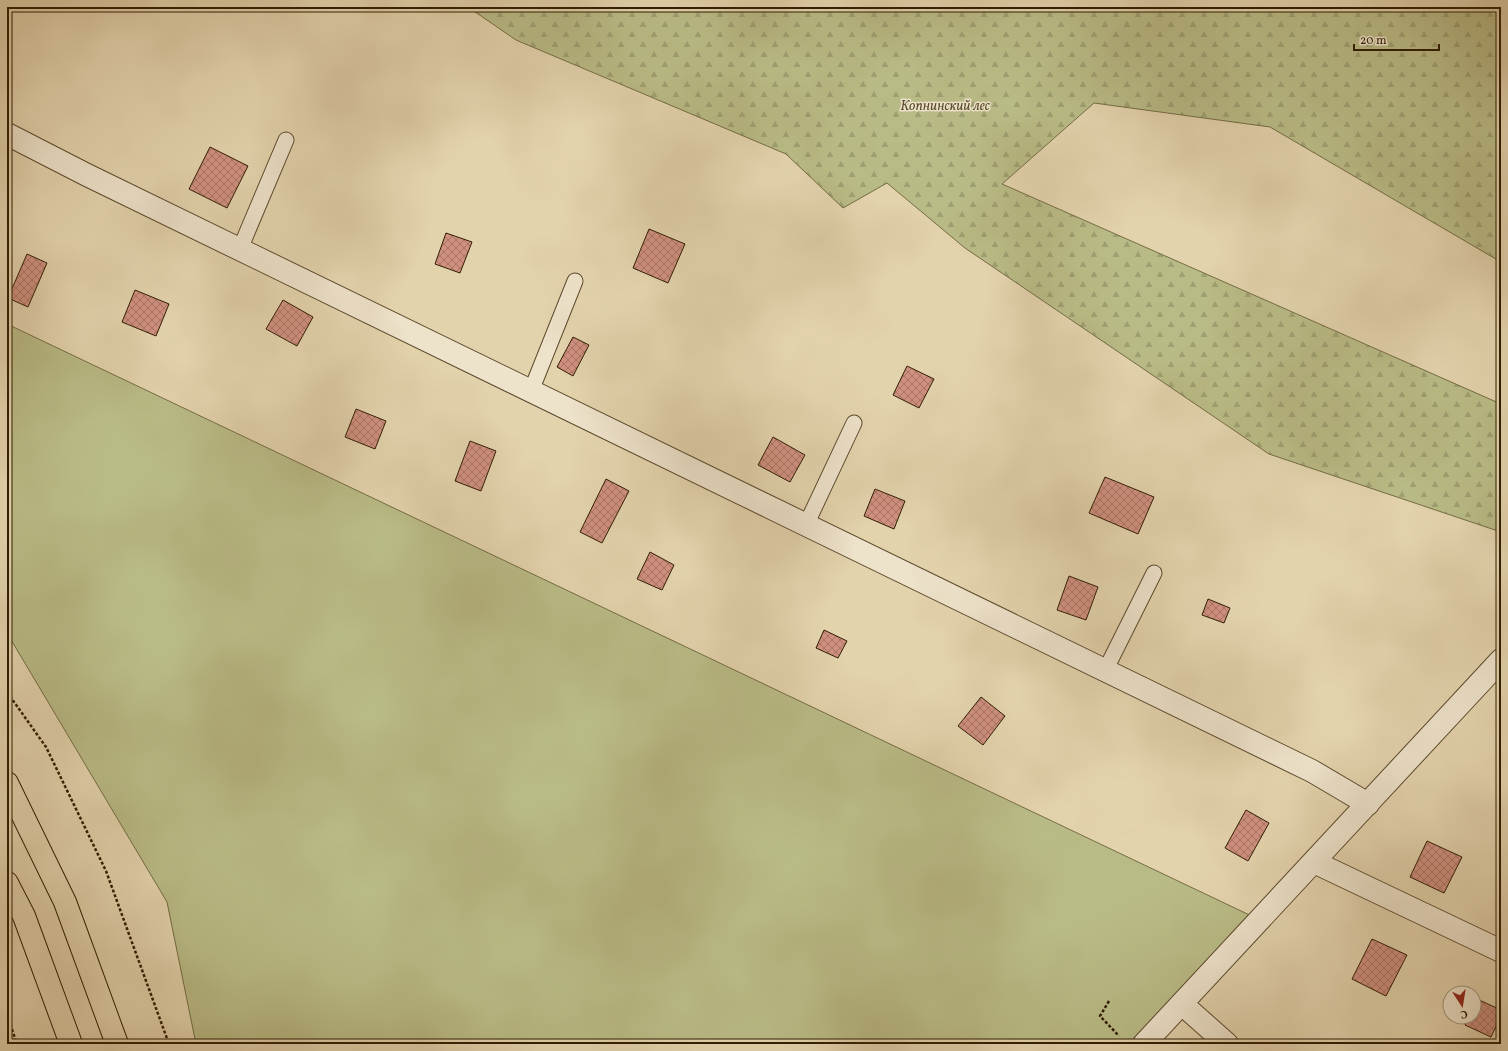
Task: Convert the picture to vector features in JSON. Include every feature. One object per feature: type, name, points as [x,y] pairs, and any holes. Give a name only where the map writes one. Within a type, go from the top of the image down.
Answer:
[{"type":"main road","points":[[7,783],[65,902],[117,1044]]},
{"type":"main road","points":[[7,883],[24,916],[71,1044]]},
{"type":"street","points":[[7,134],[1312,771],[1368,804]]},
{"type":"street","points":[[1144,1044],[1501,660]]},
{"type":"street","points":[[1314,862],[1501,950]]},
{"type":"street","points":[[1182,1004],[1227,1044]]},
{"type":"lane","points":[[240,249],[286,140]]},
{"type":"lane","points":[[531,391],[575,281]]},
{"type":"lane","points":[[806,525],[854,423]]},
{"type":"lane","points":[[1105,671],[1154,573]]},
{"type":"path","points":[[7,692],[46,747],[106,871],[169,1044]]},
{"type":"path","points":[[1109,1001],[1100,1016],[1121,1038]]},
{"type":"path","points":[[7,1015],[17,1044]]},
{"type":"green space","name":"Копнинский лес","points":[[468,7],[1501,7],[1501,262],[1270,127],[1094,103],[1002,184],[1501,404],[1501,532],[1269,454],[965,248],[887,183],[843,208],[786,154],[516,40]]},
{"type":"green space","points":[[7,324],[1260,920],[1144,1044],[196,1044],[167,902],[7,633]]},
{"type":"building","points":[[210,147],[248,166],[227,208],[189,189]]},
{"type":"building","points":[[649,229],[685,244],[668,283],[633,268]]},
{"type":"building","points":[[446,233],[472,242],[460,273],[435,264]]},
{"type":"building","points":[[27,254],[47,263],[28,307],[8,298]]},
{"type":"building","points":[[135,290],[169,304],[156,336],[122,322]]},
{"type":"building","points":[[283,300],[313,317],[297,346],[266,329]]},
{"type":"building","points":[[573,337],[589,345],[573,376],[557,367]]},
{"type":"building","points":[[907,366],[934,379],[919,408],[893,395]]},
{"type":"building","points":[[356,409],[386,421],[375,449],[345,437]]},
{"type":"building","points":[[773,437],[805,455],[790,482],[758,465]]},
{"type":"building","points":[[470,441],[496,451],[481,491],[455,481]]},
{"type":"building","points":[[1105,477],[1154,497],[1138,534],[1089,513]]},
{"type":"building","points":[[606,479],[629,491],[602,543],[580,532]]},
{"type":"building","points":[[875,489],[905,501],[894,529],[864,516]]},
{"type":"building","points":[[650,552],[674,565],[662,590],[637,579]]},
{"type":"building","points":[[1069,576],[1098,587],[1086,620],[1057,610]]},
{"type":"building","points":[[1208,599],[1230,608],[1224,623],[1202,615]]},
{"type":"building","points":[[824,630],[847,641],[838,658],[816,648]]},
{"type":"building","points":[[981,697],[1005,716],[983,745],[958,726]]},
{"type":"building","points":[[1246,810],[1269,823],[1248,861],[1225,848]]},
{"type":"building","points":[[1427,841],[1462,857],[1444,893],[1410,877]]},
{"type":"building","points":[[1372,939],[1407,955],[1386,996],[1352,979]]},
{"type":"building","points":[[1482,1001],[1501,1010],[1501,1016],[1491,1037],[1465,1025],[1482,1025]]}]
